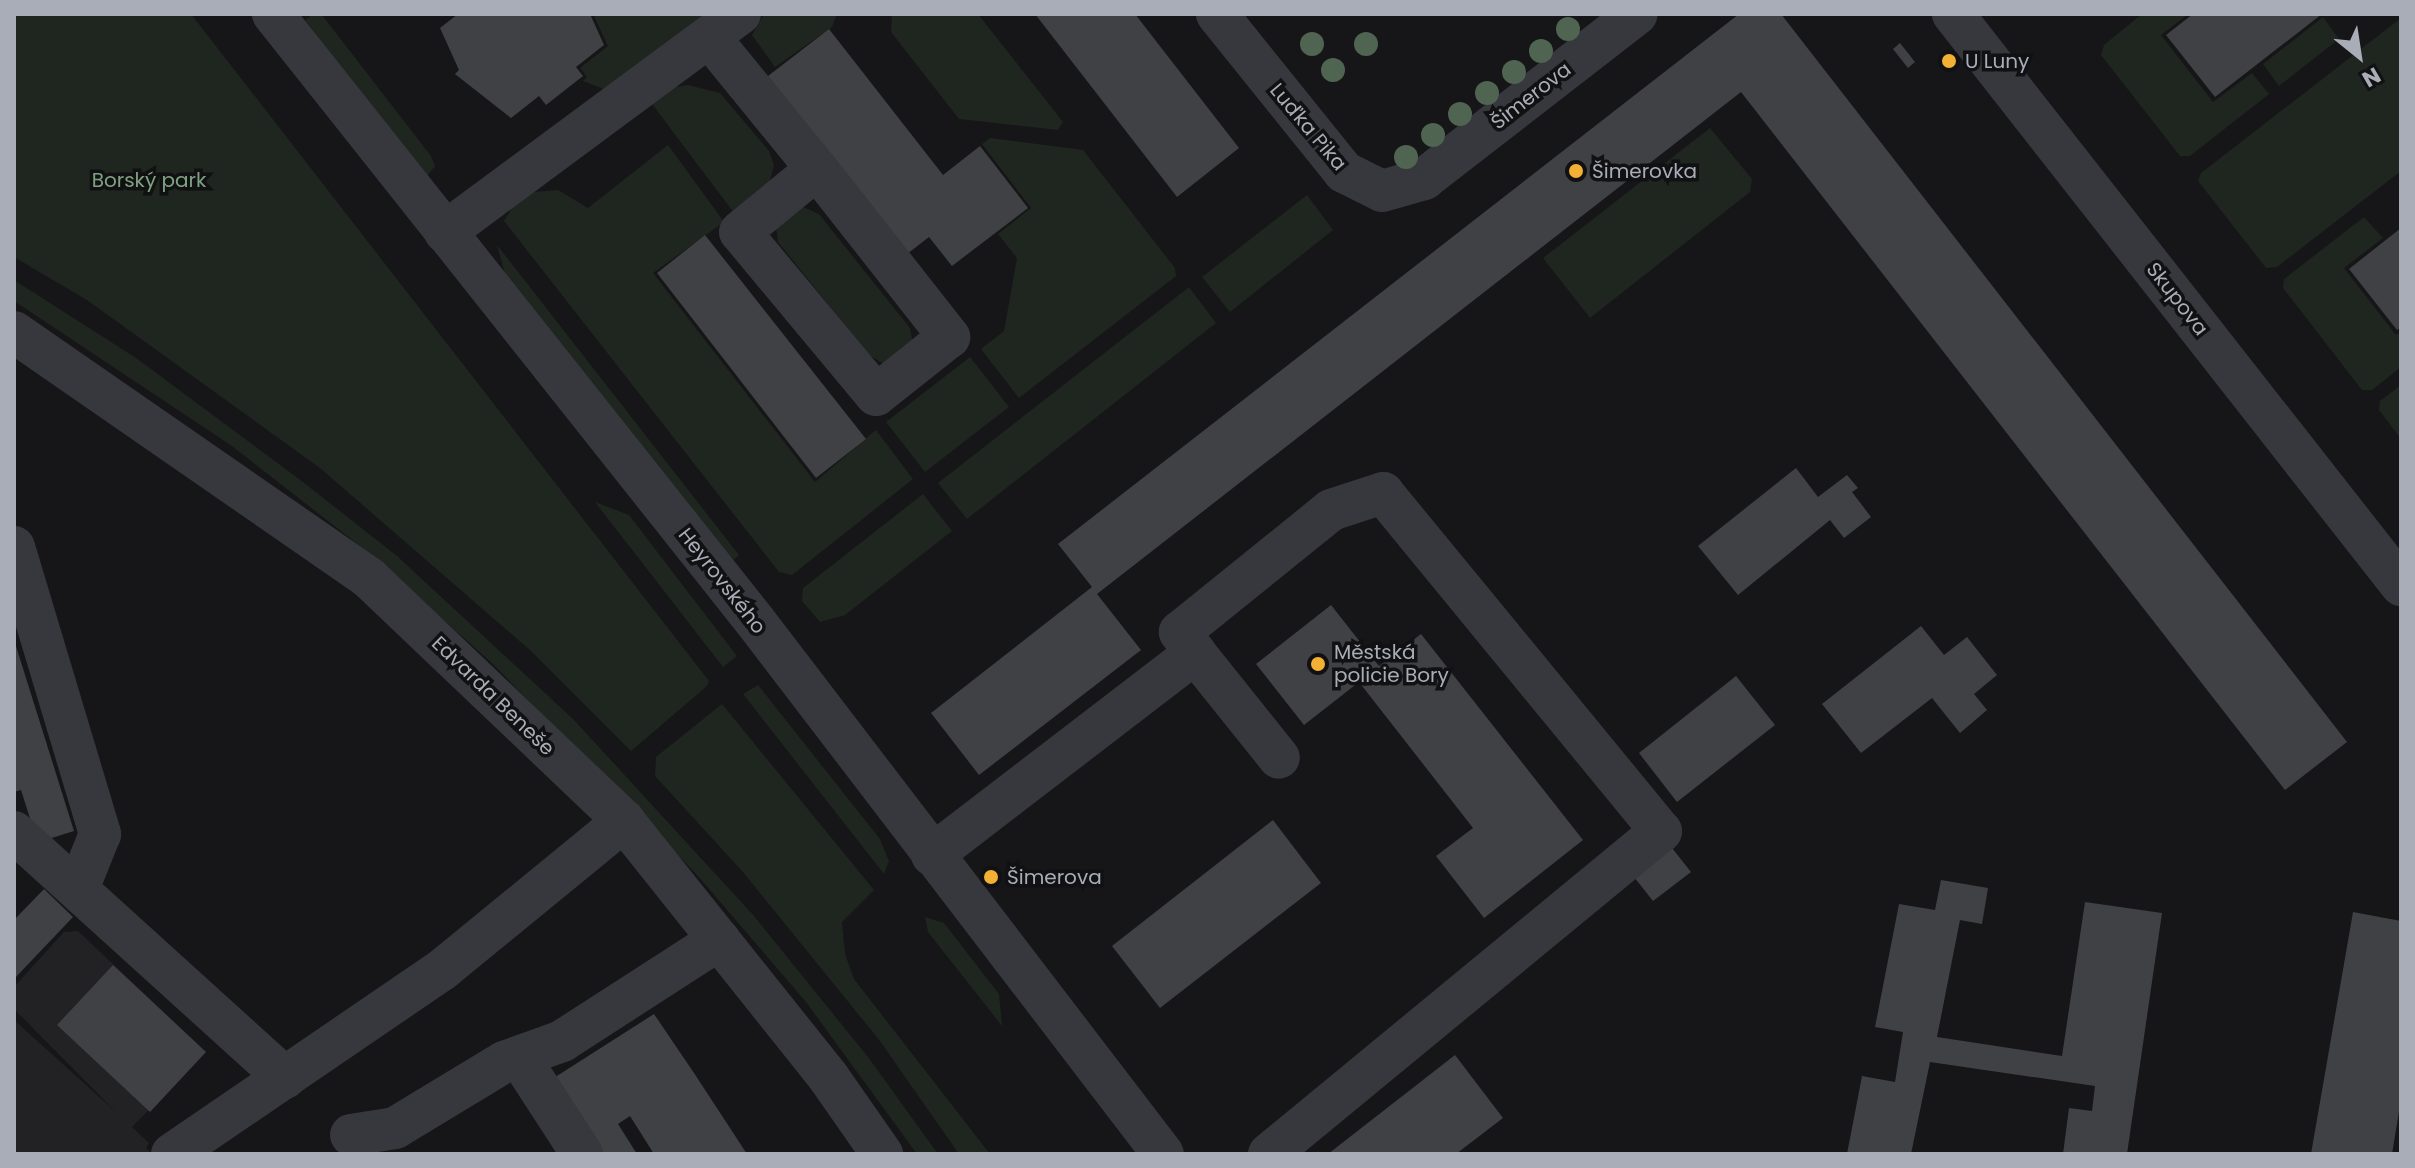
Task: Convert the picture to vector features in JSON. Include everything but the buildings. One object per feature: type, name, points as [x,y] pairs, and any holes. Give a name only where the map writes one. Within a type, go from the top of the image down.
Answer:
[{"type":"street","name":"Heyrovského","points":[[273,14],[755,621],[1163,1154]]},
{"type":"street","name":"Luďka Pika","points":[[1217,14],[1344,172],[1382,191],[1424,179]]},
{"type":"street","name":"Šimerova","points":[[1424,179],[1637,14]]},
{"type":"street","name":"Skupova","points":[[1953,14],[2401,585]]},
{"type":"street","points":[[445,232],[725,26],[817,169],[949,337],[876,395],[740,232],[817,169]]},
{"type":"street","name":"Edvarda Beneše","points":[[14,332],[369,578],[624,821],[829,1078],[882,1154]]},
{"type":"street","points":[[1269,1154],[1661,831],[1383,493],[1331,510],[1180,632],[1279,758]]},
{"type":"street","points":[[14,547],[100,834],[78,889]]},
{"type":"street","points":[[932,855],[1195,653]]},
{"type":"street","points":[[172,1154],[443,969],[624,821]]},
{"type":"street","points":[[22,856],[78,889],[285,1078]]},
{"type":"street","points":[[351,1135],[395,1128],[519,1057],[562,1041],[719,940]]},
{"type":"street","points":[[519,1057],[582,1154]]},
{"type":"shaded area","points":[[78,931],[206,1052],[132,1127],[149,1143],[146,1148],[152,1154],[14,1154],[14,1020],[116,1112],[14,1009],[14,987],[64,932]]},
{"type":"green space","name":"Borský park","points":[[14,14],[191,14],[709,681],[707,686],[631,751],[530,650],[320,468],[87,300],[14,257]]},
{"type":"green space","points":[[593,14],[704,14],[606,90],[583,81],[587,77],[580,68],[608,46]]},
{"type":"green space","points":[[764,14],[837,14],[832,27],[775,67],[752,35]]},
{"type":"green space","points":[[892,14],[978,14],[1063,122],[1058,130],[959,119],[891,32]]},
{"type":"green space","points":[[2142,14],[2188,14],[2161,35],[2213,102],[2252,73],[2269,94],[2190,156],[2180,156],[2101,55],[2104,45]]},
{"type":"green space","points":[[312,15],[322,15],[431,156],[435,166],[426,178],[305,20]]},
{"type":"green space","points":[[2323,17],[2339,39],[2279,86],[2263,64]]},
{"type":"green space","points":[[2401,18],[2401,171],[2277,267],[2266,268],[2198,181],[2201,173]]},
{"type":"green space","points":[[688,85],[720,93],[769,151],[774,165],[770,181],[734,213],[649,100],[669,88]]},
{"type":"green space","points":[[1710,128],[1752,179],[1750,192],[1590,318],[1543,258]]},
{"type":"green space","points":[[990,138],[1083,150],[1175,268],[1176,276],[1019,398],[981,349],[1004,331],[1017,258],[998,234],[1031,208],[982,144]]},
{"type":"green space","points":[[668,145],[724,222],[653,273],[815,482],[876,430],[913,479],[792,575],[779,572],[504,221],[515,203],[533,192],[558,190],[588,208]]},
{"type":"green space","points":[[1307,195],[1333,230],[1230,312],[1202,277]]},
{"type":"green space","points":[[803,207],[819,214],[910,328],[913,345],[884,364],[869,355],[778,242],[776,226]]},
{"type":"green space","points":[[2364,217],[2383,238],[2344,268],[2396,335],[2401,332],[2401,367],[2372,390],[2362,390],[2283,288],[2284,279]]},
{"type":"green space","points":[[497,245],[739,555],[728,565],[507,281]]},
{"type":"green space","points":[[14,280],[136,358],[303,482],[397,556],[574,720],[754,916],[868,1057],[938,1154],[917,1154],[806,1002],[698,876],[492,663],[360,546],[232,446],[14,301]]},
{"type":"green space","points":[[1189,287],[1216,323],[967,519],[938,483]]},
{"type":"green space","points":[[970,357],[1009,407],[925,472],[886,422]]},
{"type":"green space","points":[[2401,385],[2401,439],[2379,410],[2380,401]]},
{"type":"green space","points":[[923,494],[952,531],[845,615],[820,622],[802,601],[803,588]]},
{"type":"green space","points":[[595,502],[629,515],[737,656],[723,667]]},
{"type":"green space","points":[[758,685],[880,839],[889,861],[884,874],[743,694]]},
{"type":"green space","points":[[722,704],[874,890],[842,922],[845,954],[854,979],[990,1154],[959,1154],[880,1041],[743,872],[655,776],[656,757]]},
{"type":"green space","points":[[925,917],[944,923],[999,994],[1002,1026],[928,932]]},
{"type":"place","name":"U Luny","points":[[1949,61]]},
{"type":"place","name":"Šimerovka","points":[[1576,171]]},
{"type":"place","name":"Městská policie Bory","points":[[1318,664]]},
{"type":"place","name":"Šimerova","points":[[991,877]]}]
